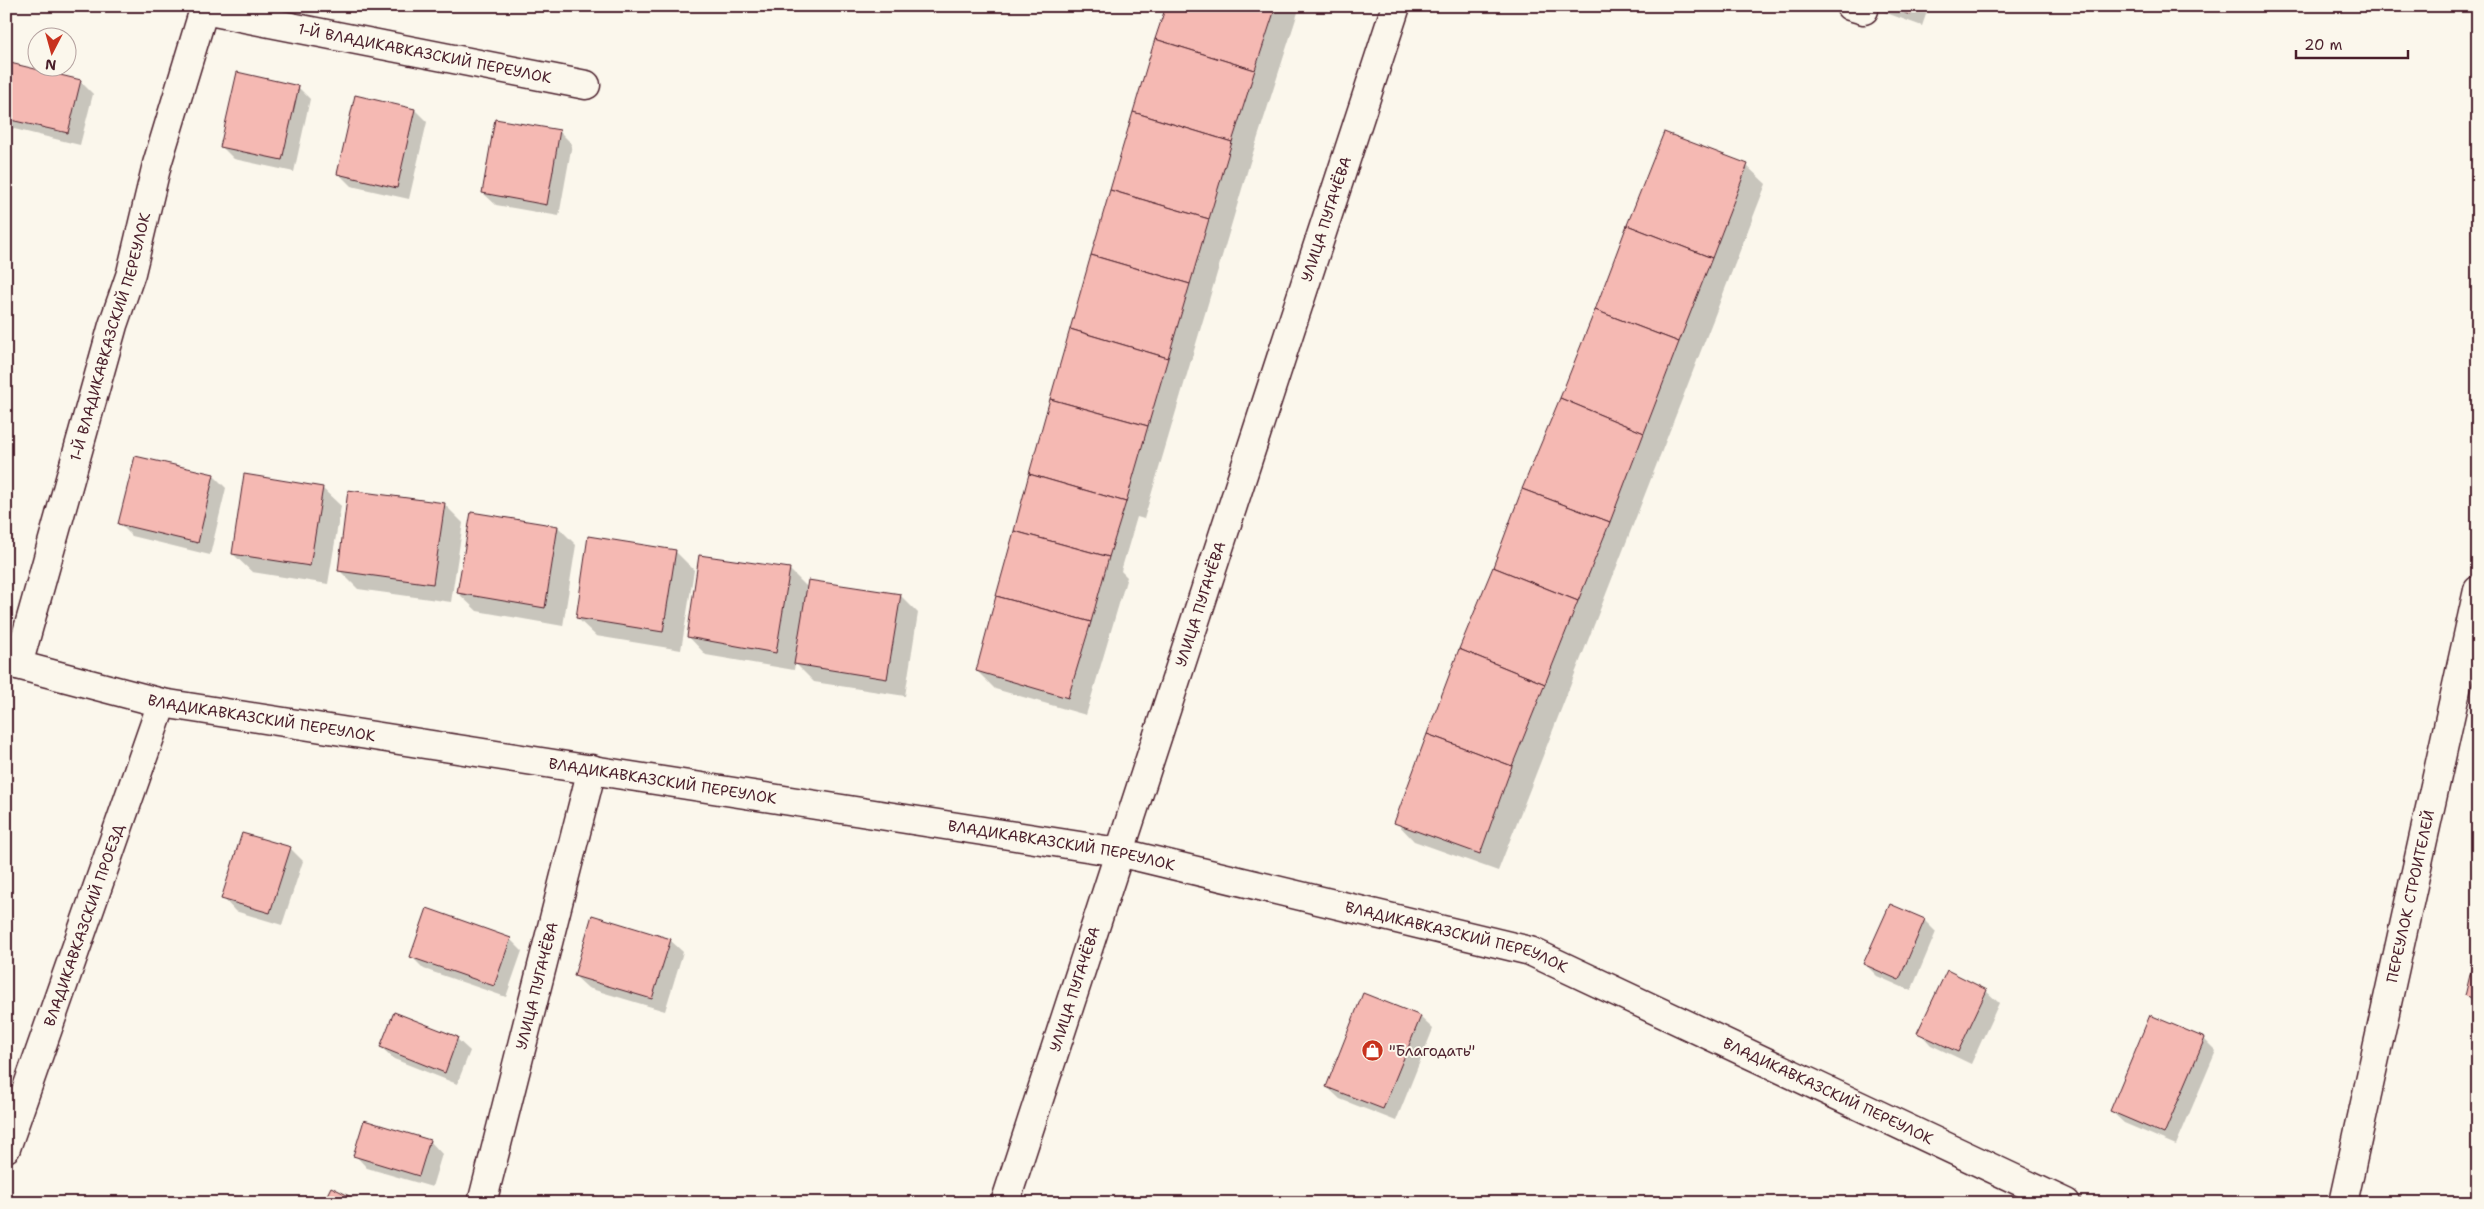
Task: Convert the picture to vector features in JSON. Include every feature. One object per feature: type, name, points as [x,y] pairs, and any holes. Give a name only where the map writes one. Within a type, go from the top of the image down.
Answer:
[{"type":"street","name":"УЛИЦА ПУГАЧЁВА","points":[[1005,1203],[1118,852],[1396,6]]},
{"type":"street","name":"1-Й ВЛАДИКАВКАЗСКИЙ ПЕРЕУЛОК","points":[[12,663],[113,325],[131,273],[157,164],[205,8],[586,85]]},
{"type":"street","name":"ПЕРЕУЛОК СТРОИТЕЛЕЙ","points":[[2343,1203],[2478,590]]},
{"type":"street","name":"ВЛАДИКАВКАЗСКИЙ ПЕРЕУЛОК","points":[[12,663],[162,703],[1118,852],[1530,951],[2066,1203]]},
{"type":"street","name":"ВЛАДИКАВКАЗСКИЙ ПРОЕЗД","points":[[6,1148],[162,703]]},
{"type":"street","name":"УЛИЦА ПУГАЧЁВА","points":[[482,1203],[592,769]]},
{"type":"building","points":[[1166,6],[1276,6],[1255,70],[1155,39]]},
{"type":"building","points":[[1887,6],[1913,6],[1910,15]]},
{"type":"building","points":[[1155,39],[1255,70],[1232,142],[1133,112]]},
{"type":"building","points":[[6,62],[28,67],[28,78],[73,78],[81,80],[68,133],[6,119]]},
{"type":"building","points":[[237,72],[299,86],[282,160],[220,147]]},
{"type":"building","points":[[355,95],[415,109],[397,188],[337,174]]},
{"type":"building","points":[[1133,112],[1232,142],[1209,219],[1110,190]]},
{"type":"building","points":[[495,119],[560,130],[547,205],[482,193]]},
{"type":"building","points":[[1664,132],[1748,164],[1712,258],[1627,225]]},
{"type":"building","points":[[1110,190],[1209,219],[1190,284],[1091,255]]},
{"type":"building","points":[[1627,225],[1712,258],[1679,342],[1595,310]]},
{"type":"building","points":[[1091,255],[1190,284],[1168,358],[1070,329]]},
{"type":"building","points":[[1595,310],[1679,342],[1644,433],[1560,398]]},
{"type":"building","points":[[1070,329],[1168,358],[1148,426],[1050,399]]},
{"type":"building","points":[[1560,398],[1644,433],[1610,522],[1522,489]]},
{"type":"building","points":[[1050,399],[1148,426],[1126,502],[1029,474]]},
{"type":"building","points":[[135,456],[214,474],[198,543],[118,524]]},
{"type":"building","points":[[244,474],[323,487],[310,566],[232,554]]},
{"type":"building","points":[[1029,474],[1126,502],[1109,557],[1014,531]]},
{"type":"building","points":[[1522,489],[1610,522],[1578,601],[1493,567]]},
{"type":"building","points":[[348,490],[445,503],[433,584],[338,571]]},
{"type":"building","points":[[471,512],[558,526],[545,608],[457,593]]},
{"type":"building","points":[[1014,531],[1109,557],[1091,622],[996,596]]},
{"type":"building","points":[[588,536],[676,550],[663,632],[576,618]]},
{"type":"building","points":[[699,555],[790,568],[776,653],[687,637]]},
{"type":"building","points":[[1493,567],[1578,601],[1545,684],[1459,649]]},
{"type":"building","points":[[808,580],[901,594],[887,679],[794,664]]},
{"type":"building","points":[[996,596],[1091,622],[1068,698],[976,671]]},
{"type":"building","points":[[1459,649],[1545,684],[1512,766],[1427,734]]},
{"type":"building","points":[[1427,734],[1512,766],[1480,854],[1394,823]]},
{"type":"building","points":[[242,833],[291,847],[270,913],[221,899]]},
{"type":"building","points":[[1890,904],[1925,919],[1899,980],[1863,964]]},
{"type":"building","points":[[427,908],[511,938],[494,986],[410,957]]},
{"type":"building","points":[[592,915],[671,939],[652,999],[574,976]]},
{"type":"building","points":[[2478,941],[2478,999],[2465,996]]},
{"type":"building","points":[[1947,970],[1987,990],[1958,1052],[1917,1033]]},
{"type":"building","name":"\"Благодать\"","points":[[1363,993],[1421,1016],[1383,1109],[1326,1087]]},
{"type":"building","points":[[394,1012],[458,1037],[445,1073],[380,1047]]},
{"type":"building","points":[[2150,1015],[2205,1038],[2164,1134],[2110,1111]]},
{"type":"building","points":[[364,1120],[430,1140],[419,1176],[353,1156]]},
{"type":"building","points":[[331,1187],[363,1203],[323,1203]]},
{"type":"place","name":"\"Благодать\"","points":[[1373,1051]]}]
